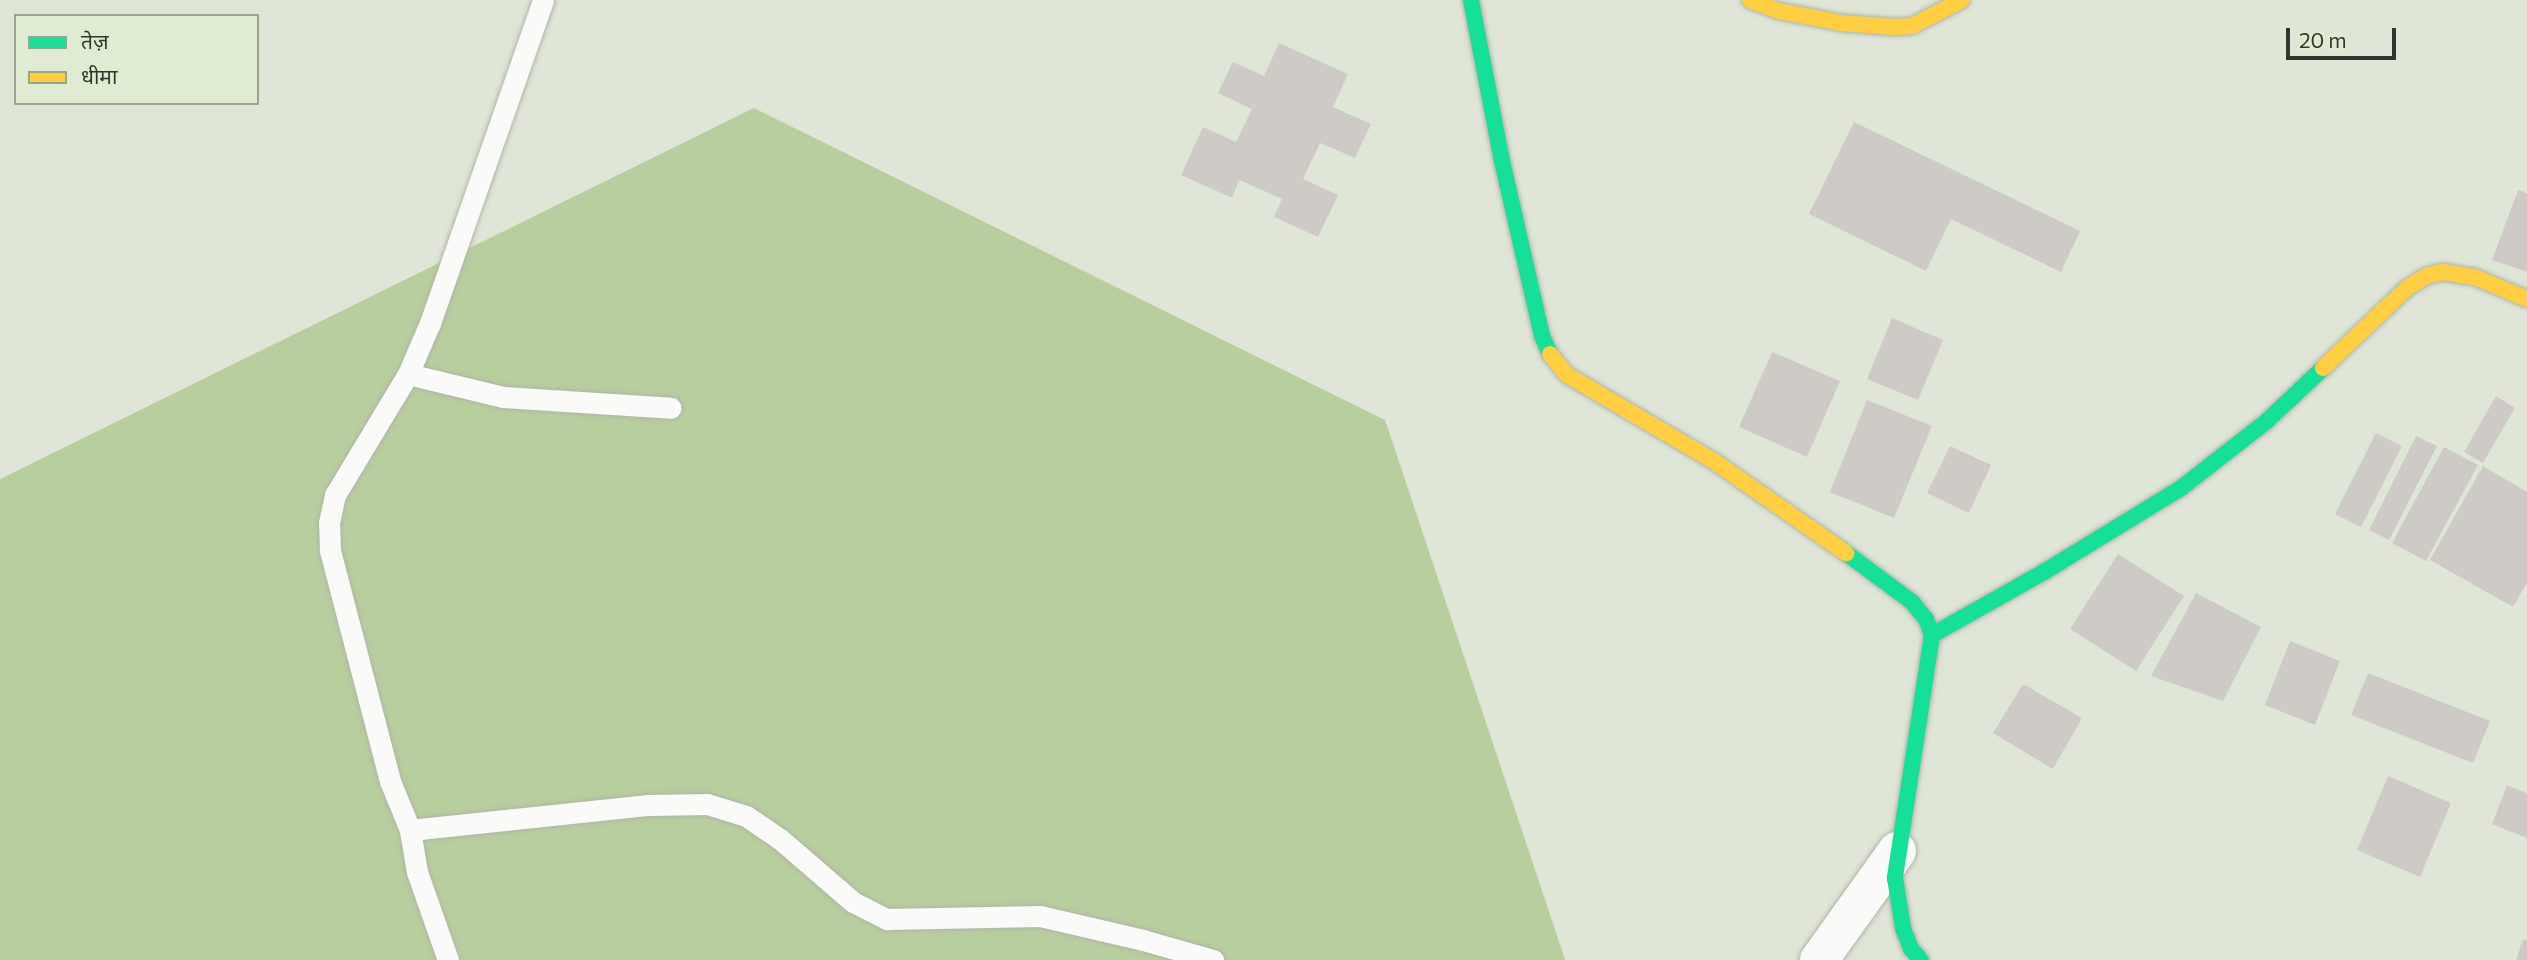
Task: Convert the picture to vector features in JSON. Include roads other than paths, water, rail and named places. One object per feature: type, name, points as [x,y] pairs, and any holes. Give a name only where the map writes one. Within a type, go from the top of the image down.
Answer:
[{"type":"street","points":[[1471,0],[1502,161],[1542,336],[1554,362],[1567,375],[1715,462],[1859,562],[1912,602],[1926,619],[1932,635],[1897,851],[1897,905],[1911,948],[1920,960]]},
{"type":"street","points":[[1750,0],[1779,11],[1842,23],[1893,27],[1912,26],[1962,0]]},
{"type":"street","points":[[1932,635],[2055,565],[2181,488],[2267,421],[2407,288],[2426,276],[2442,272],[2474,277],[2527,299]]},
{"type":"street","points":[[1819,960],[1897,851]]},
{"type":"lane","points":[[448,960],[417,872],[410,831],[390,781],[330,550],[329,523],[341,484],[408,374],[447,274],[543,0]]},
{"type":"lane","points":[[408,374],[503,397],[671,408]]},
{"type":"lane","points":[[410,831],[649,805],[707,804],[746,816],[780,839],[853,902],[887,919],[1040,916],[1143,940],[1213,960]]}]
